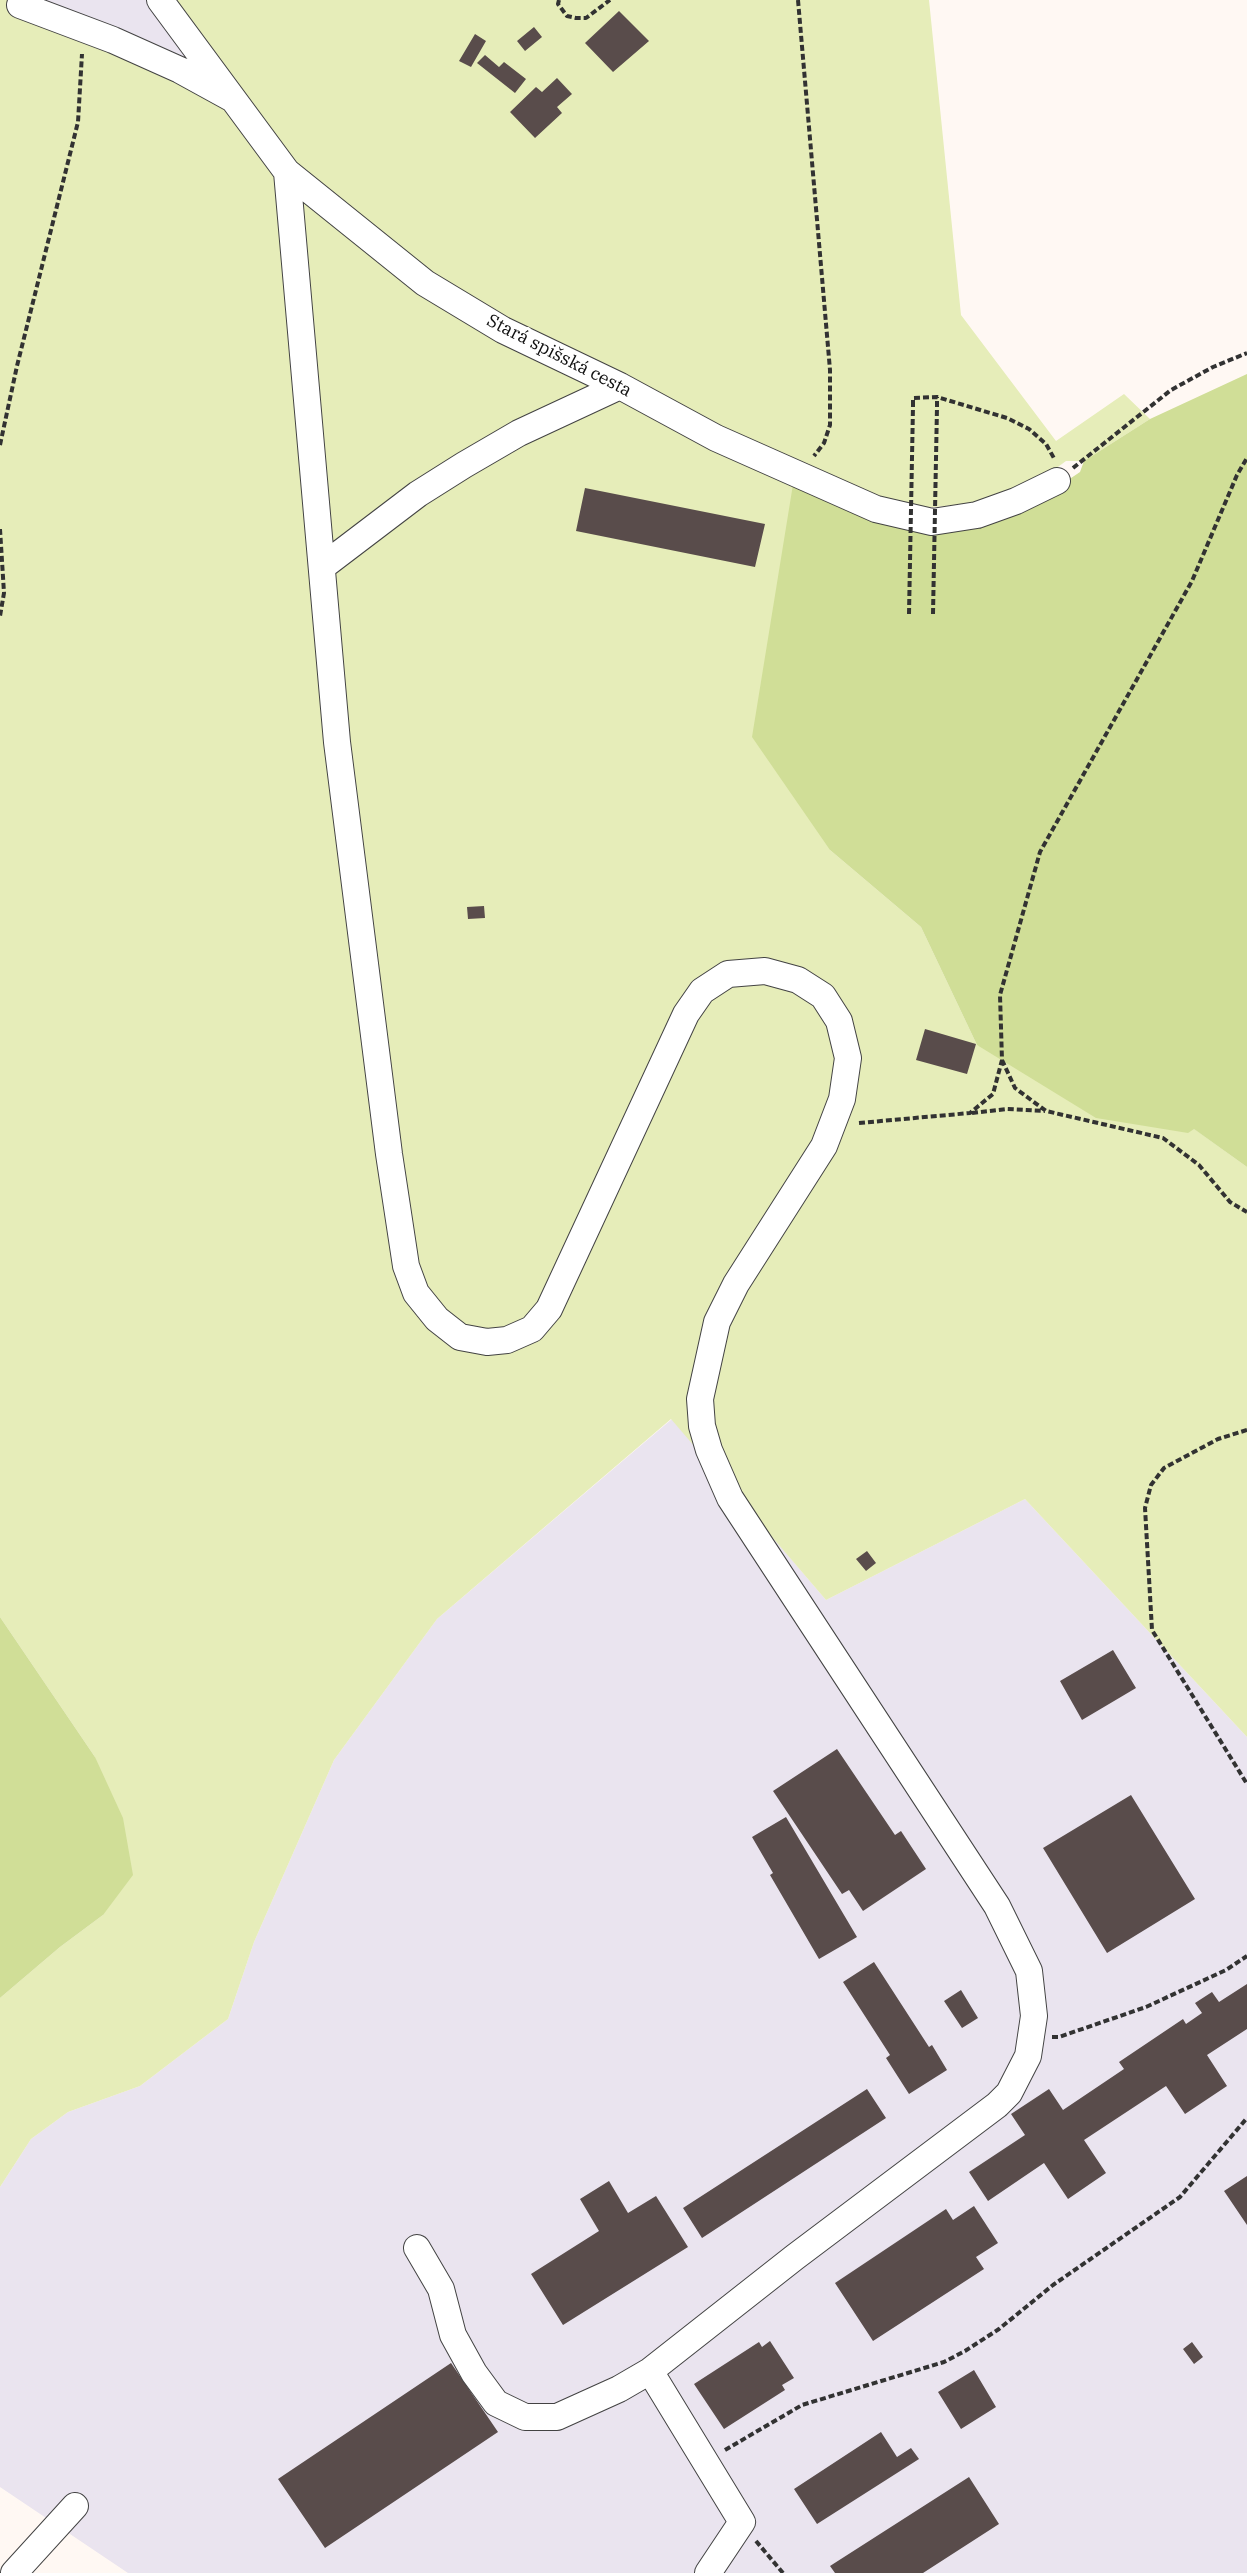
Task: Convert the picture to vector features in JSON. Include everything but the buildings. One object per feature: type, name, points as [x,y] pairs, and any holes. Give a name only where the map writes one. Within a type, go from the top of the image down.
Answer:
[{"type":"street","name":"Stará spišská cesta","points":[[160,0],[237,101],[287,172],[425,283],[503,330],[620,386],[716,438],[876,509],[932,522],[977,515],[1016,501],[1058,481]]},
{"type":"street","points":[[20,2],[180,70],[237,101]]},
{"type":"street","points":[[287,172],[337,742],[389,1154],[406,1266],[416,1293],[436,1319],[460,1336],[487,1342],[507,1340],[532,1329],[549,1309],[686,1014],[702,991],[728,974],[765,971],[798,980],[823,996],[839,1021],[848,1058],[842,1099],[824,1146],[736,1284],[717,1322],[700,1399],[702,1426],[709,1450],[730,1498],[997,1906],[1029,1971],[1034,2016],[1032,2036],[1019,2076],[1009,2093],[997,2105],[795,2257],[650,2371],[620,2389],[556,2417],[525,2417],[496,2403],[474,2373],[453,2335],[441,2289],[417,2248]]},
{"type":"street","points":[[322,567],[390,514],[464,465],[519,433],[620,386]]},
{"type":"street","points":[[650,2371],[742,2522],[708,2573]]},
{"type":"street","points":[[14,2573],[75,2506]]},
{"type":"path","points":[[559,0],[558,4],[567,16],[576,18],[586,18],[610,0]]},
{"type":"path","points":[[795,472],[814,457],[824,443],[830,425],[830,370],[798,0]]},
{"type":"path","points":[[0,445],[17,366],[78,122],[84,29]]},
{"type":"path","points":[[1058,481],[1171,390],[1213,367],[1246,355]]},
{"type":"path","points":[[909,614],[914,398],[937,398],[1007,418],[1029,429],[1046,444],[1055,459],[1058,481]]},
{"type":"path","points":[[933,614],[937,398]]},
{"type":"path","points":[[970,1113],[993,1094],[1002,1060],[1000,995],[1040,852],[1192,581],[1237,475],[1247,458]]},
{"type":"path","points":[[0,529],[4,593],[0,616]]},
{"type":"path","points":[[1002,1060],[1015,1088],[1046,1111]]},
{"type":"path","points":[[824,1146],[862,1121],[1007,1109],[1046,1111],[1163,1138],[1199,1166],[1230,1202],[1247,1212]]},
{"type":"path","points":[[1247,1430],[1218,1439],[1164,1468],[1151,1485],[1145,1508],[1152,1630],[1247,1784]]},
{"type":"path","points":[[1032,2036],[1059,2037],[1146,2007],[1226,1970],[1247,1956]]},
{"type":"path","points":[[706,2461],[802,2405],[944,2362],[965,2352],[999,2329],[1053,2285],[1180,2197],[1247,2118]]},
{"type":"path","points":[[742,2522],[783,2573]]},
{"type":"shaded area","points":[[7,0],[160,0],[237,101],[113,40]]},
{"type":"shaded area","points":[[672,1419],[826,1600],[1025,1499],[1247,1737],[1247,2573],[128,2573],[0,2487],[0,2187],[31,2139],[68,2112],[140,2086],[228,2019],[254,1942],[334,1760],[437,1619]]},
{"type":"green space","points":[[0,0],[7,0],[84,29],[235,100],[160,0],[929,0],[961,315],[1056,441],[1124,394],[1150,419],[1084,461],[1066,461],[1043,478],[976,503],[903,507],[830,850],[921,927],[977,1045],[1193,1128],[1247,1167],[1247,1737],[1025,1499],[826,1600],[671,1419],[437,1619],[334,1760],[254,1942],[228,2019],[140,2086],[68,2112],[31,2139],[0,2187],[0,1998],[60,1947],[103,1915],[95,1757],[0,1617]]},
{"type":"green space","points":[[1247,374],[1247,1167],[1194,1129],[1188,1133],[1096,1118],[977,1045],[921,927],[830,850],[752,737],[795,472],[870,516],[1034,503],[1080,472],[1084,461],[1150,419]]},
{"type":"green space","points":[[0,1617],[95,1757],[123,1818],[133,1875],[103,1915],[60,1947],[0,1998]]}]
